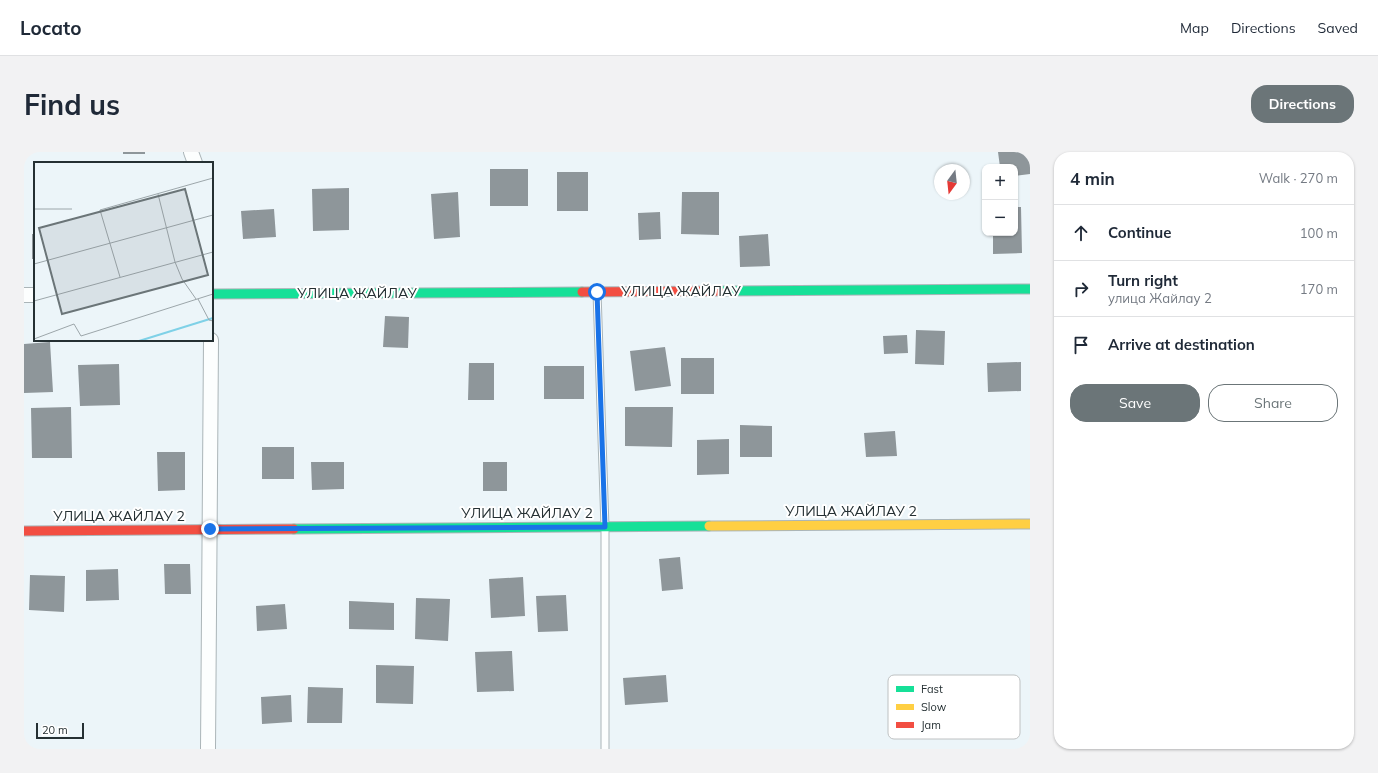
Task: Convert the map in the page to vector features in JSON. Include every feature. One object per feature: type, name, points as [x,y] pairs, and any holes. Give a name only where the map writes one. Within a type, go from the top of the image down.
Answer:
[{"type":"street","points":[[191,152],[195,162]]},
{"type":"street","name":"УЛИЦА ЖАЙЛАУ","points":[[213,294],[1030,289]]},
{"type":"street","points":[[208,749],[211,341]]},
{"type":"street","name":"УЛИЦА ЖАЙЛАУ 2","points":[[24,531],[1030,524]]},
{"type":"lane","points":[[597,292],[605,527],[605,749]]},
{"type":"building","points":[[123,152],[145,152],[145,154],[123,154]]},
{"type":"building","points":[[998,152],[1030,152],[1030,174],[1018,176],[1018,164],[1000,164]]},
{"type":"building","points":[[490,169],[528,169],[528,206],[490,206]]},
{"type":"building","points":[[557,172],[588,172],[588,211],[557,211]]},
{"type":"building","points":[[349,188],[349,230],[313,231],[312,189]]},
{"type":"building","points":[[458,192],[460,237],[434,239],[431,194]]},
{"type":"building","points":[[682,192],[719,192],[719,235],[681,234]]},
{"type":"building","points":[[1018,207],[1021,207],[1022,253],[993,254],[993,236],[1018,236]]},
{"type":"building","points":[[274,209],[276,237],[243,239],[241,211]]},
{"type":"building","points":[[660,212],[661,239],[639,240],[638,213]]},
{"type":"building","points":[[32,234],[34,234],[34,259],[32,259]]},
{"type":"building","points":[[768,234],[770,266],[740,267],[739,236]]},
{"type":"building","points":[[385,316],[409,317],[408,348],[383,347]]},
{"type":"building","points":[[916,330],[945,331],[944,365],[915,364]]},
{"type":"building","points":[[907,335],[908,353],[884,354],[883,336]]},
{"type":"building","points":[[50,342],[53,392],[24,393],[24,344]]},
{"type":"building","points":[[665,347],[671,386],[635,391],[630,351]]},
{"type":"building","points":[[681,358],[714,358],[714,394],[681,394]]},
{"type":"building","points":[[1021,362],[1021,391],[988,392],[987,363]]},
{"type":"building","points":[[469,363],[494,363],[494,400],[468,400]]},
{"type":"building","points":[[119,364],[120,405],[80,406],[78,365]]},
{"type":"building","points":[[544,366],[584,366],[584,399],[544,399]]},
{"type":"building","points":[[71,407],[72,458],[32,458],[31,408]]},
{"type":"building","points":[[625,407],[673,407],[672,447],[625,446]]},
{"type":"building","points":[[740,425],[772,426],[772,457],[740,457]]},
{"type":"building","points":[[895,431],[897,456],[866,457],[864,433]]},
{"type":"building","points":[[729,439],[729,474],[697,475],[697,440]]},
{"type":"building","points":[[262,447],[294,447],[294,479],[262,479]]},
{"type":"building","points":[[157,452],[185,452],[185,490],[158,491]]},
{"type":"building","points":[[311,462],[344,462],[344,489],[312,490]]},
{"type":"building","points":[[483,462],[507,462],[507,491],[483,491]]},
{"type":"building","points":[[680,557],[683,589],[662,591],[659,559]]},
{"type":"building","points":[[164,564],[190,564],[191,594],[165,594]]},
{"type":"building","points":[[118,569],[119,600],[86,601],[86,570]]},
{"type":"building","points":[[30,575],[65,576],[64,612],[29,610]]},
{"type":"building","points":[[523,577],[525,616],[491,618],[489,579]]},
{"type":"building","points":[[566,595],[568,631],[538,632],[536,596]]},
{"type":"building","points":[[416,598],[450,599],[448,641],[415,639]]},
{"type":"building","points":[[349,601],[394,603],[394,630],[349,629]]},
{"type":"building","points":[[285,604],[287,629],[257,631],[256,606]]},
{"type":"building","points":[[512,651],[514,691],[477,692],[475,652]]},
{"type":"building","points":[[376,665],[414,666],[413,704],[376,703]]},
{"type":"building","points":[[666,675],[668,702],[625,705],[623,678]]},
{"type":"building","points":[[308,687],[343,688],[342,723],[307,723]]},
{"type":"building","points":[[291,695],[292,722],[262,724],[261,697]]},
{"type":"traffic: fast","points":[[719,291],[1030,289]]},
{"type":"traffic: fast","points":[[213,294],[582,292]]},
{"type":"traffic: fast","points":[[294,529],[709,526]]},
{"type":"traffic: slow","points":[[709,526],[1030,524]]},
{"type":"traffic: jam","points":[[582,292],[719,291]]},
{"type":"traffic: jam","points":[[24,531],[294,529]]},
{"type":"route","points":[[210,529],[605,527],[597,292]]}]
